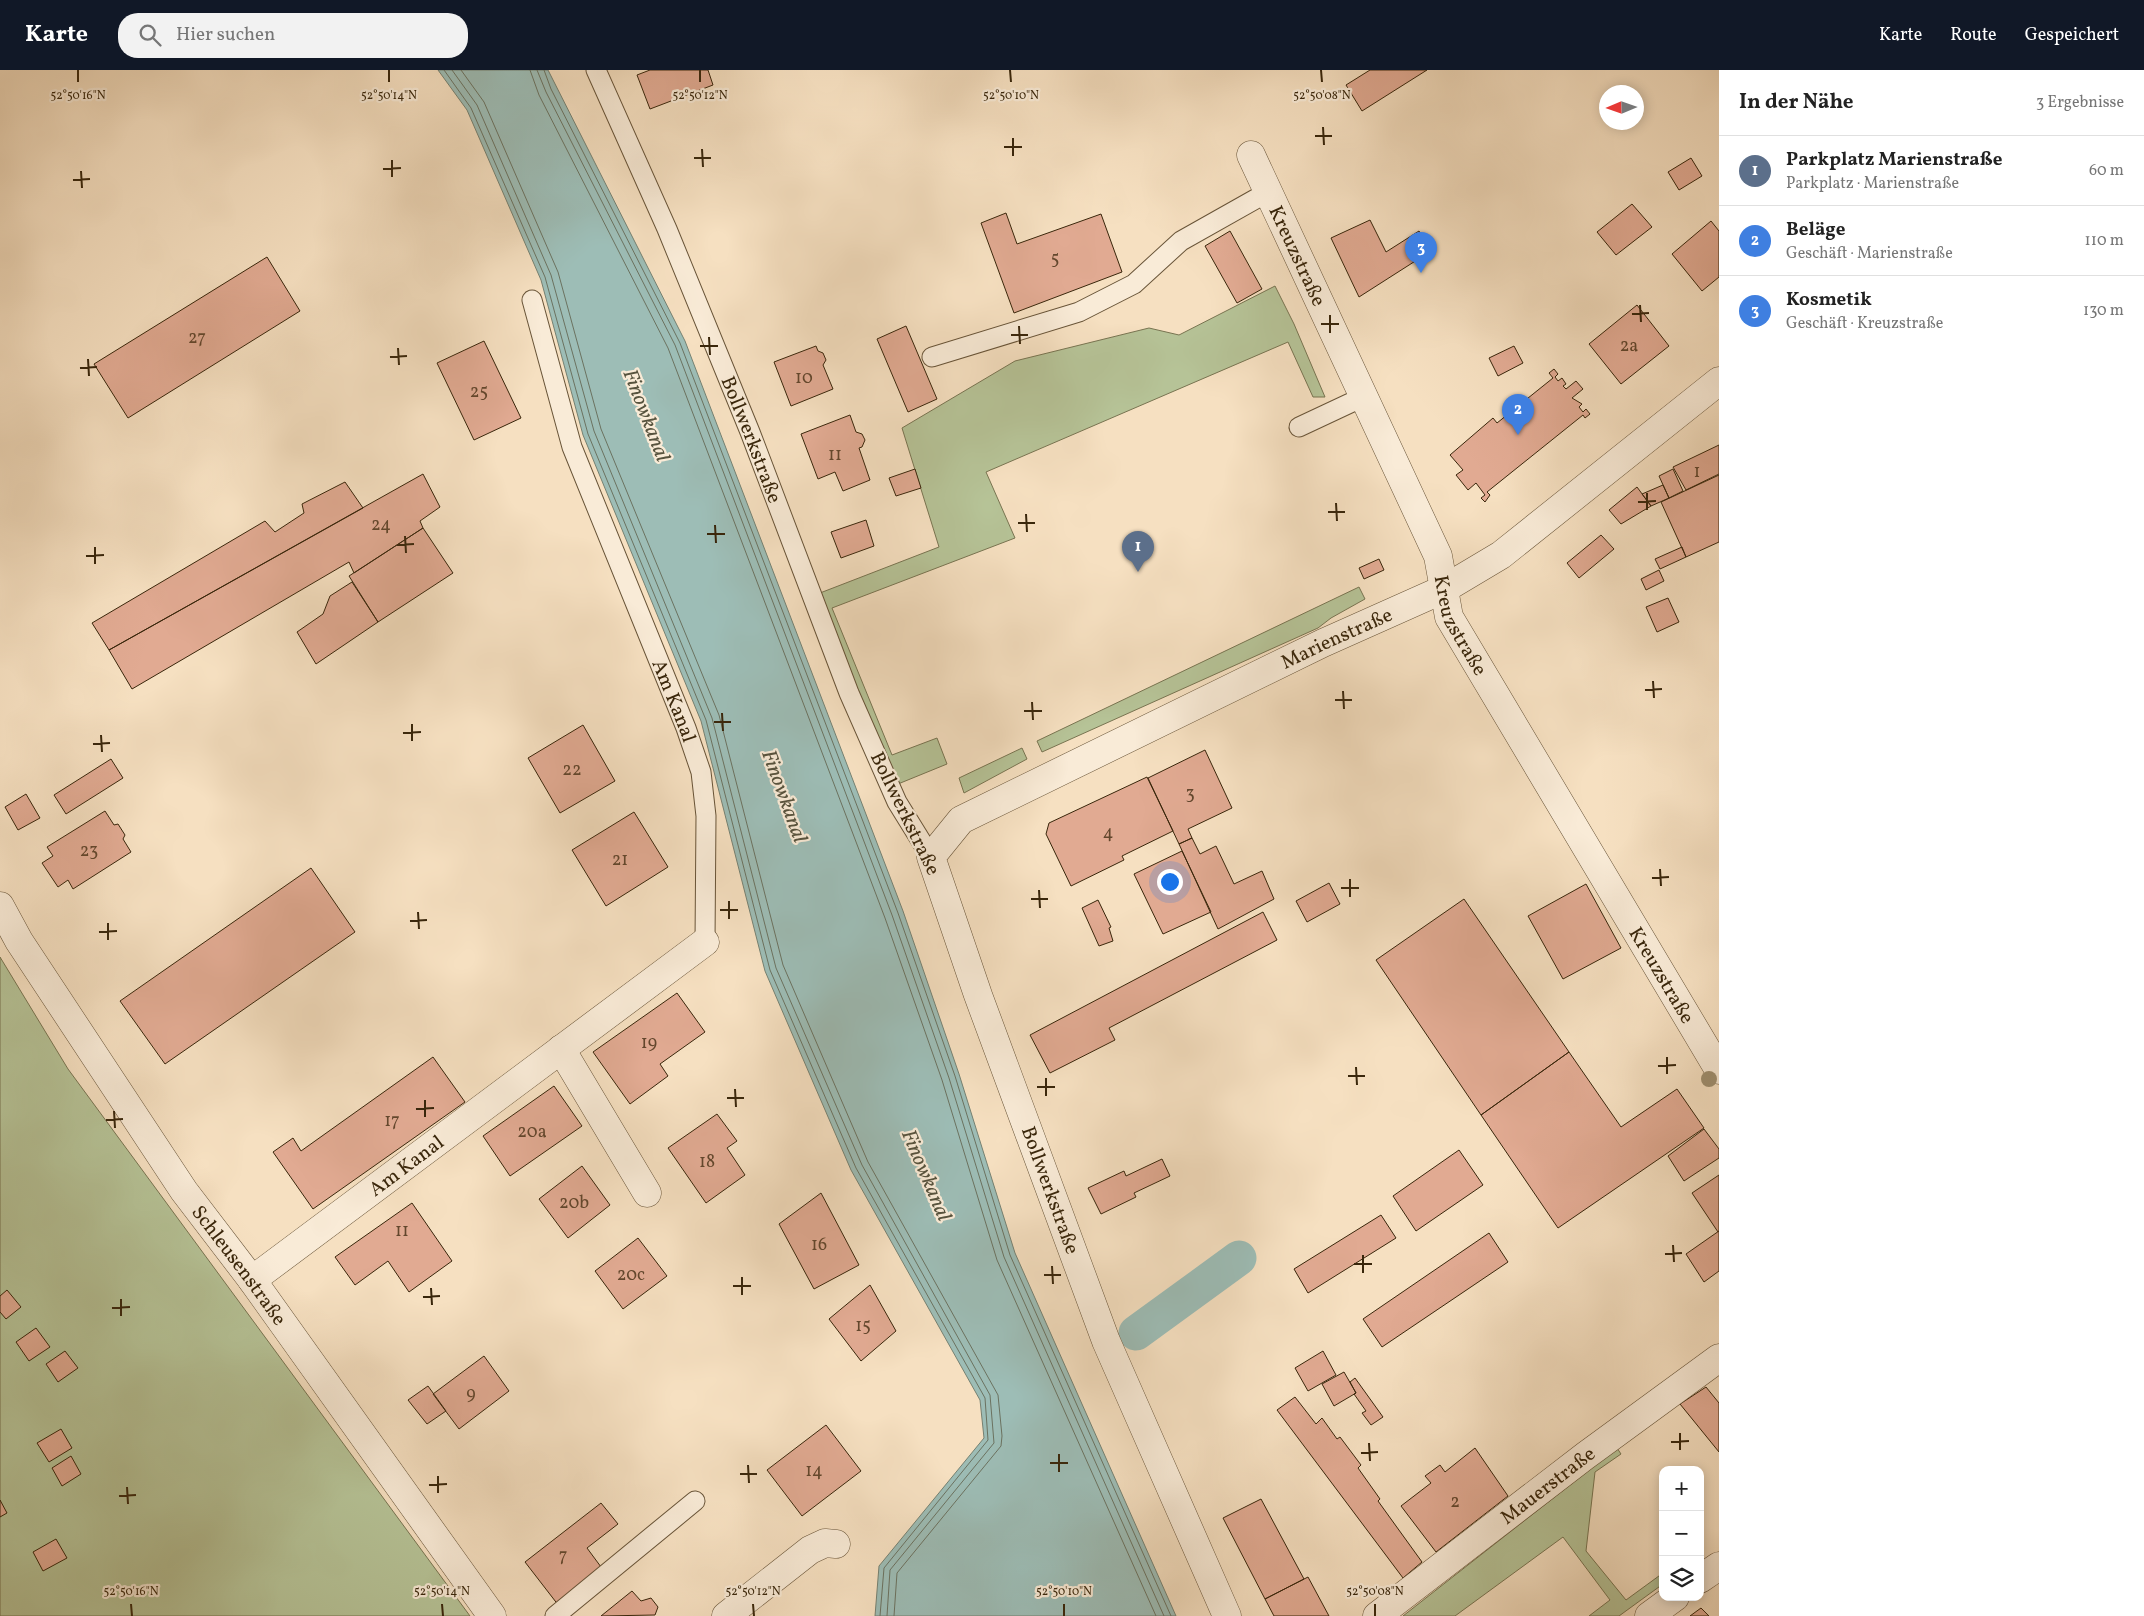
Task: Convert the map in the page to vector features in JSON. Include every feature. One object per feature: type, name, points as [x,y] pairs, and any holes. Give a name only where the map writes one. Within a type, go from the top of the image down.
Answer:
[{"type":"street","name":"Kreuzstraße","points":[[1251,155],[1438,556],[1449,617],[1719,1070]]},
{"type":"street","name":"Marienstraße","points":[[931,856],[961,820],[1323,643],[1444,589],[1501,555],[1719,381]]},
{"type":"street","name":"Bollwerkstraße","points":[[931,856],[978,995],[1106,1341],[1227,1616]]},
{"type":"street","name":"Schleusenstraße","points":[[0,906],[19,941],[135,1120],[184,1191],[252,1280],[492,1616]]},
{"type":"street","name":"Am Kanal","points":[[252,1280],[705,942]]},
{"type":"street","points":[[561,1049],[647,1193]]},
{"type":"street","name":"Mauerstraße","points":[[1377,1616],[1585,1456],[1719,1358]]},
{"type":"street","points":[[726,1616],[810,1550],[825,1543],[836,1544]]},
{"type":"street","points":[[1704,1576],[1719,1566]]},
{"type":"street","points":[[1649,1616],[1670,1601]]},
{"type":"lane","name":"Bollwerkstraße","points":[[596,70],[674,248],[750,432],[849,693],[931,856]]},
{"type":"lane","points":[[932,357],[1079,312],[1134,284],[1181,241],[1268,192]]},
{"type":"lane","name":"Am Kanal","points":[[532,300],[572,447],[686,728],[701,772],[706,816],[705,942]]},
{"type":"lane","points":[[1299,427],[1363,397]]},
{"type":"lane","points":[[555,1616],[694,1501]]},
{"type":"green space","points":[[1275,286],[1294,324],[1325,397],[1313,397],[1288,342],[986,472],[1015,538],[832,608],[892,755],[937,738],[947,764],[898,784],[861,701],[820,593],[939,547],[902,428],[1015,361],[1149,328],[1179,335]]},
{"type":"green space","points":[[1359,587],[1365,599],[1331,618],[1318,628],[1042,752],[1037,741]]},
{"type":"green space","points":[[1022,748],[1027,759],[964,793],[959,778]]},
{"type":"green space","points":[[0,957],[68,1069],[470,1616],[0,1616]]},
{"type":"green space","points":[[1617,1448],[1621,1454],[1595,1472],[1586,1551],[1626,1600],[1659,1576],[1659,1587],[1619,1616],[1589,1616],[1610,1600],[1563,1537],[1455,1616],[1403,1616]]},
{"type":"water","name":"Finowkanal","points":[[438,70],[548,70],[685,341],[903,911],[959,1074],[1015,1253],[1176,1616],[875,1616],[879,1566],[984,1438],[980,1400],[851,1170],[765,971],[701,721],[583,435],[541,280],[467,110]]},
{"type":"building","points":[[650,70],[708,70],[713,85],[650,109],[637,75]]},
{"type":"building","points":[[1370,70],[1427,70],[1362,111],[1346,85]]},
{"type":"building","points":[[1691,158],[1702,176],[1679,190],[1668,172]]},
{"type":"building","points":[[1632,204],[1652,227],[1616,255],[1597,232]]},
{"type":"building","points":[[1006,213],[1017,244],[1101,214],[1122,272],[1014,313],[981,223]]},
{"type":"building","points":[[1370,220],[1386,252],[1419,231],[1431,251],[1359,297],[1331,238]]},
{"type":"building","points":[[1711,221],[1719,231],[1719,277],[1702,291],[1672,254]]},
{"type":"building","points":[[1230,231],[1262,289],[1237,303],[1205,246]]},
{"type":"building","points":[[267,257],[300,311],[128,418],[94,364]]},
{"type":"building","points":[[1637,305],[1669,346],[1621,384],[1589,344]]},
{"type":"building","points":[[906,326],[937,399],[908,412],[877,339]]},
{"type":"building","points":[[484,341],[521,418],[474,440],[437,363]]},
{"type":"building","points":[[816,346],[818,351],[823,353],[826,360],[823,365],[833,389],[791,406],[774,362]]},
{"type":"building","points":[[1514,346],[1523,363],[1498,376],[1489,358]]},
{"type":"building","points":[[1554,369],[1558,374],[1555,377],[1558,381],[1562,378],[1566,384],[1563,386],[1566,389],[1576,381],[1583,389],[1572,398],[1582,404],[1579,407],[1583,412],[1586,409],[1590,414],[1585,418],[1583,415],[1487,492],[1490,495],[1485,502],[1481,498],[1485,495],[1476,483],[1468,490],[1456,475],[1463,470],[1450,455],[1493,418],[1497,423],[1553,378],[1549,373]]},
{"type":"building","points":[[850,415],[856,432],[862,434],[865,440],[862,447],[859,448],[870,480],[843,491],[835,472],[818,479],[801,434]]},
{"type":"building","points":[[1719,445],[1719,474],[1686,490],[1673,467]]},
{"type":"building","points":[[915,469],[921,488],[896,496],[889,478]]},
{"type":"building","points":[[1673,469],[1683,491],[1669,498],[1659,476]]},
{"type":"building","points":[[423,474],[440,507],[420,521],[423,528],[354,573],[349,562],[132,689],[109,650]]},
{"type":"building","points":[[1719,475],[1719,542],[1686,557],[1661,502]]},
{"type":"building","points":[[345,482],[363,508],[109,650],[92,623],[265,521],[275,532],[304,513],[302,504]]},
{"type":"building","points":[[1663,485],[1669,498],[1651,506],[1642,494]]},
{"type":"building","points":[[1637,487],[1651,506],[1621,524],[1609,510]]},
{"type":"building","points":[[866,520],[874,546],[841,558],[831,532]]},
{"type":"building","points":[[423,528],[453,573],[378,622],[349,576]]},
{"type":"building","points":[[1601,535],[1614,549],[1579,578],[1567,563]]},
{"type":"building","points":[[1682,547],[1686,557],[1660,569],[1655,559]]},
{"type":"building","points":[[1379,559],[1384,570],[1364,579],[1359,568]]},
{"type":"building","points":[[1659,570],[1664,581],[1646,590],[1641,579]]},
{"type":"building","points":[[352,582],[378,622],[316,664],[297,632],[323,614],[330,596]]},
{"type":"building","points":[[1668,598],[1679,622],[1657,632],[1646,607]]},
{"type":"building","points":[[583,725],[615,781],[560,813],[528,758]]},
{"type":"building","points":[[1205,750],[1232,808],[1188,829],[1192,838],[1179,844],[1148,778]]},
{"type":"building","points":[[111,759],[123,778],[66,814],[54,795]]},
{"type":"building","points":[[1147,777],[1173,831],[1122,856],[1124,860],[1071,886],[1046,834],[1049,823]]},
{"type":"building","points":[[26,794],[40,818],[18,830],[5,807]]},
{"type":"building","points":[[105,811],[114,825],[118,824],[125,835],[123,839],[131,852],[73,889],[68,880],[58,887],[42,863],[53,856],[47,847]]},
{"type":"building","points":[[634,812],[668,867],[606,906],[572,850]]},
{"type":"building","points":[[1192,838],[1200,854],[1216,846],[1234,884],[1262,871],[1274,899],[1218,929],[1179,844]]},
{"type":"building","points":[[1182,851],[1211,912],[1163,934],[1134,874]]},
{"type":"building","points":[[311,868],[355,932],[165,1064],[120,1001]]},
{"type":"building","points":[[1329,883],[1340,904],[1307,922],[1296,901]]},
{"type":"building","points":[[1586,884],[1621,948],[1563,979],[1528,916]]},
{"type":"building","points":[[1464,899],[1569,1052],[1481,1115],[1376,960]]},
{"type":"building","points":[[1098,900],[1111,927],[1109,928],[1113,941],[1099,946],[1082,908]]},
{"type":"building","points":[[1263,912],[1277,940],[1109,1028],[1115,1040],[1050,1073],[1030,1035]]},
{"type":"building","points":[[677,993],[705,1032],[660,1064],[668,1076],[630,1104],[593,1052]]},
{"type":"building","points":[[1569,1052],[1621,1127],[1677,1089],[1704,1128],[1558,1228],[1481,1115]]},
{"type":"building","points":[[433,1057],[465,1102],[313,1209],[273,1152],[293,1138],[301,1151]]},
{"type":"building","points":[[554,1086],[582,1126],[510,1176],[483,1136]]},
{"type":"building","points":[[717,1114],[737,1141],[727,1148],[745,1175],[706,1203],[668,1148]]},
{"type":"building","points":[[1704,1129],[1719,1149],[1719,1158],[1684,1181],[1668,1156]]},
{"type":"building","points":[[1459,1150],[1483,1185],[1416,1231],[1393,1196]]},
{"type":"building","points":[[1162,1159],[1170,1176],[1134,1193],[1136,1197],[1101,1214],[1088,1188],[1124,1171],[1126,1176]]},
{"type":"building","points":[[582,1166],[610,1205],[568,1238],[539,1199]]},
{"type":"building","points":[[1719,1175],[1719,1231],[1718,1232],[1692,1193]]},
{"type":"building","points":[[821,1193],[859,1265],[814,1289],[779,1224]]},
{"type":"building","points":[[412,1203],[452,1261],[409,1292],[388,1261],[355,1285],[335,1257]]},
{"type":"building","points":[[1381,1215],[1396,1238],[1308,1293],[1294,1269]]},
{"type":"building","points":[[1719,1231],[1719,1271],[1704,1282],[1686,1254]]},
{"type":"building","points":[[1489,1233],[1508,1262],[1382,1347],[1363,1319]]},
{"type":"building","points":[[638,1238],[667,1276],[623,1309],[595,1271]]},
{"type":"building","points":[[870,1285],[896,1331],[861,1361],[829,1319]]},
{"type":"building","points":[[7,1290],[21,1307],[6,1319],[0,1312],[0,1296]]},
{"type":"building","points":[[36,1328],[50,1347],[29,1361],[16,1342]]},
{"type":"building","points":[[65,1351],[78,1368],[58,1382],[46,1364]]},
{"type":"building","points":[[1323,1351],[1336,1375],[1308,1391],[1295,1368]]},
{"type":"building","points":[[484,1356],[509,1391],[459,1429],[433,1394]]},
{"type":"building","points":[[1344,1372],[1356,1393],[1334,1406],[1322,1384]]},
{"type":"building","points":[[1355,1378],[1383,1417],[1371,1425],[1362,1413],[1366,1411],[1354,1394],[1356,1393],[1350,1382]]},
{"type":"building","points":[[428,1386],[446,1411],[427,1424],[408,1400]]},
{"type":"building","points":[[1706,1387],[1719,1403],[1719,1452],[1680,1404]]},
{"type":"building","points":[[1295,1397],[1316,1424],[1322,1418],[1337,1439],[1340,1437],[1361,1465],[1358,1468],[1380,1499],[1378,1501],[1422,1562],[1403,1578],[1277,1410]]},
{"type":"building","points":[[826,1425],[861,1471],[802,1516],[767,1470]]},
{"type":"building","points":[[61,1429],[72,1448],[49,1462],[37,1443]]},
{"type":"building","points":[[1475,1448],[1508,1496],[1436,1552],[1401,1506],[1431,1483],[1425,1476],[1440,1465],[1445,1472]]},
{"type":"building","points":[[71,1456],[81,1474],[62,1486],[52,1468]]},
{"type":"building","points":[[1261,1499],[1304,1579],[1265,1599],[1223,1518]]},
{"type":"building","points":[[0,1500],[7,1513],[0,1517]]},
{"type":"building","points":[[601,1503],[618,1524],[587,1548],[604,1571],[559,1606],[525,1562]]},
{"type":"building","points":[[56,1539],[67,1558],[43,1571],[33,1552]]},
{"type":"building","points":[[1308,1577],[1329,1616],[1274,1616],[1265,1599]]},
{"type":"building","points":[[632,1591],[641,1601],[651,1598],[658,1607],[655,1615],[601,1616]]},
{"type":"building","points":[[1701,1608],[1709,1616],[1690,1616]]},
{"type":"waterway","points":[[1136,1333],[1239,1258]]},
{"type":"place","name":"Kosmetik","points":[[1421,273]]},
{"type":"place","name":"Beläge","points":[[1518,435]]},
{"type":"place","name":"Parkplatz Marienstraße","points":[[1138,572]]}]
